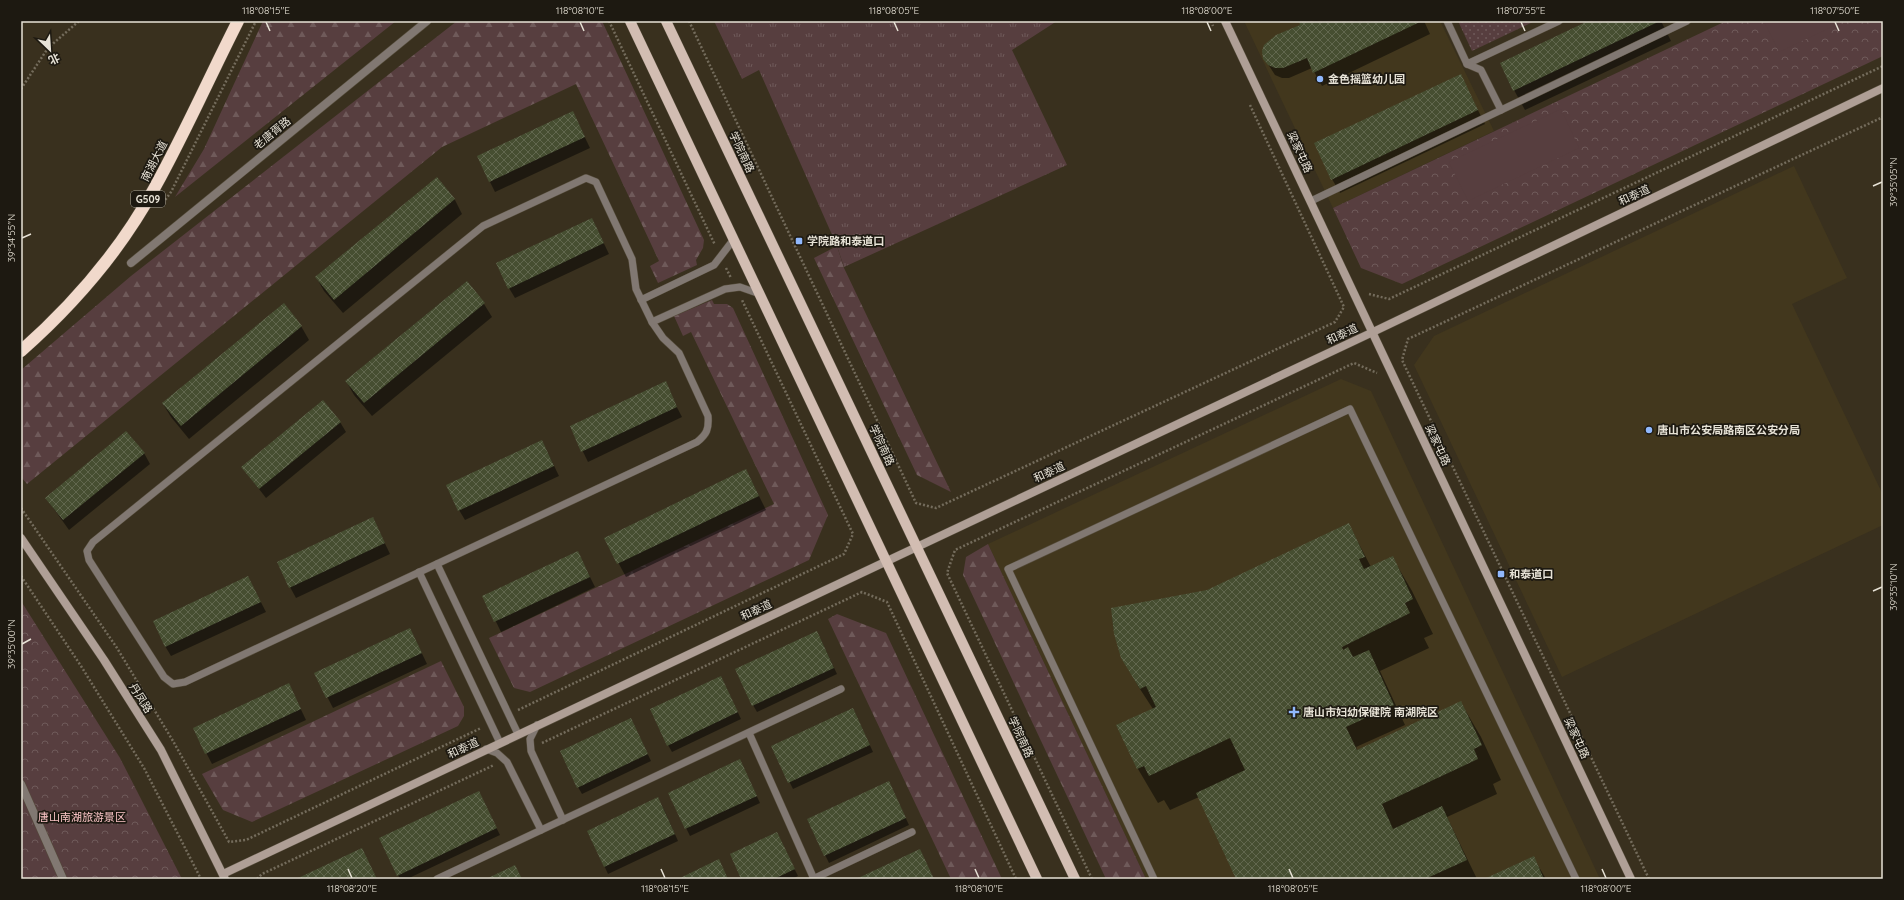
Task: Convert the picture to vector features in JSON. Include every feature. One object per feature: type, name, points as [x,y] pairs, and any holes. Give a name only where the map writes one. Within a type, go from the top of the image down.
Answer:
[{"type":"highway","name":"南湖大道","points":[[21,351],[40,334],[87,283],[126,233],[155,187],[238,21]]},
{"type":"main road","points":[[630,21],[1037,879]]},
{"type":"main road","name":"学院南路","points":[[666,21],[1075,879]]},
{"type":"street","name":"老唐胥路","points":[[131,263],[427,21]]},
{"type":"street","name":"梁家屯路","points":[[1225,21],[1631,879]]},
{"type":"street","name":"和泰道","points":[[224,876],[486,749],[1373,332],[1883,88]]},
{"type":"street","name":"丹凤路","points":[[21,538],[104,660],[160,750],[224,876]]},
{"type":"street","points":[[21,784],[63,879]]},
{"type":"lane","points":[[1447,21],[1467,64],[1481,70],[1501,110]]},
{"type":"lane","points":[[1467,64],[1559,21]]},
{"type":"lane","points":[[1311,201],[1687,21]]},
{"type":"lane","points":[[586,178],[596,182],[632,259],[636,288],[642,300],[652,322],[663,338],[679,353],[708,416],[706,434],[697,442],[185,682],[173,684],[164,677],[89,560],[87,551],[93,542],[483,226],[586,178]]},
{"type":"lane","points":[[642,300],[714,264],[734,239]]},
{"type":"lane","points":[[652,322],[725,289],[740,287],[760,294]]},
{"type":"lane","points":[[1154,879],[1008,569],[1350,409],[1576,879]]},
{"type":"lane","points":[[437,564],[518,734]]},
{"type":"lane","points":[[419,572],[500,743]]},
{"type":"lane","points":[[437,879],[841,689]]},
{"type":"lane","points":[[537,725],[530,739],[531,748],[563,820]]},
{"type":"lane","points":[[749,733],[813,879],[912,832]]},
{"type":"lane","points":[[486,749],[497,753],[505,760],[541,830]]},
{"type":"path","points":[[21,89],[48,48],[79,21]]},
{"type":"path","points":[[689,21],[916,503],[936,508],[1335,322],[1344,307],[1247,100]]},
{"type":"path","points":[[1211,21],[1214,28]]},
{"type":"path","points":[[1369,295],[1389,299],[1883,66]]},
{"type":"path","points":[[1649,879],[1402,360],[1408,339],[1883,117]]},
{"type":"path","points":[[1092,879],[947,573],[955,550],[1354,363],[1376,372]]},
{"type":"path","points":[[21,508],[117,648],[173,741],[229,842],[246,840],[490,723]]},
{"type":"path","points":[[509,714],[844,554],[854,534]]},
{"type":"path","points":[[21,576],[81,666],[144,768],[201,879]]},
{"type":"path","points":[[531,748],[862,592],[887,602],[1016,879]]},
{"type":"path","points":[[257,879],[262,874],[505,760]]},
{"type":"shaded area","points":[[1244,21],[1440,21],[1494,131],[1333,208]]},
{"type":"shaded area","name":"唐山市公安局路南区公安分局","points":[[1794,166],[1847,278],[1792,304],[1883,495],[1883,525],[1562,677],[1414,365],[1434,336]]},
{"type":"shaded area","name":"唐山市妇幼保健院 南湖院区","points":[[1341,379],[1371,391],[1600,879],[1146,879],[988,544]]},
{"type":"green space","points":[[263,21],[396,21],[175,197],[204,149]]},
{"type":"green space","points":[[457,21],[602,21],[704,240],[703,248],[696,260],[697,265],[658,283],[650,266],[659,261],[576,84],[442,147],[27,484],[21,477],[21,370],[131,276]]},
{"type":"green space","points":[[714,21],[1057,21],[1012,50],[1067,165],[844,267],[837,246],[759,70],[742,79]]},
{"type":"green space","points":[[1458,21],[1535,21],[1472,51]]},
{"type":"green space","points":[[1726,21],[1883,21],[1883,56],[1402,284],[1361,268],[1333,208]]},
{"type":"green space","points":[[1764,21],[1836,21],[1838,24],[1779,52]]},
{"type":"green space","points":[[1561,109],[1579,148],[1468,201],[1449,162]]},
{"type":"green space","points":[[837,246],[844,268],[951,492],[917,475],[814,258]]},
{"type":"green space","points":[[712,300],[714,304],[727,304],[733,308],[828,515],[809,560],[530,692],[514,688],[489,638],[774,504],[691,332],[683,336],[674,316]]},
{"type":"green space","points":[[988,544],[1146,879],[1106,879],[963,575],[966,557]]},
{"type":"green space","name":"唐山南湖旅游景区","points":[[21,601],[120,758],[182,879],[21,879]]},
{"type":"green space","points":[[837,614],[886,633],[1002,879],[951,879],[828,619]]},
{"type":"green space","points":[[441,661],[464,707],[464,716],[458,726],[252,822],[223,810],[202,774]]},
{"type":"building","points":[[1299,21],[1422,21],[1313,73],[1307,58],[1283,68],[1275,68],[1268,65],[1263,59],[1262,51],[1264,45],[1276,35],[1300,25]]},
{"type":"building","points":[[1588,21],[1660,21],[1513,91],[1500,63]]},
{"type":"building","points":[[1461,74],[1478,110],[1331,180],[1314,143]]},
{"type":"building","points":[[573,111],[585,137],[489,182],[477,156]]},
{"type":"building","points":[[437,177],[455,199],[334,300],[315,277]]},
{"type":"building","points":[[592,218],[604,243],[508,289],[496,263]]},
{"type":"building","points":[[467,281],[485,303],[364,403],[345,381]]},
{"type":"building","points":[[284,303],[302,326],[181,426],[162,403]]},
{"type":"building","points":[[666,381],[677,407],[581,452],[570,426]]},
{"type":"building","points":[[323,400],[341,422],[259,489],[241,467]]},
{"type":"building","points":[[126,431],[145,453],[63,520],[45,498]]},
{"type":"building","points":[[542,440],[554,466],[458,511],[446,485]]},
{"type":"building","points":[[746,469],[759,496],[617,564],[604,538]]},
{"type":"building","points":[[373,517],[385,543],[289,588],[277,562]]},
{"type":"building","points":[[1349,523],[1365,557],[1359,559],[1364,569],[1393,556],[1413,599],[1405,603],[1410,613],[1342,647],[1343,650],[1348,647],[1353,657],[1369,650],[1394,705],[1346,727],[1357,750],[1461,701],[1482,745],[1474,749],[1478,759],[1382,804],[1393,829],[1442,806],[1467,860],[1425,879],[1236,879],[1196,793],[1245,770],[1230,738],[1149,776],[1144,766],[1137,769],[1116,725],[1156,707],[1146,686],[1140,689],[1121,658],[1114,634],[1111,608],[1207,590]]},
{"type":"building","points":[[578,551],[590,577],[494,622],[482,596]]},
{"type":"building","points":[[248,576],[261,602],[165,647],[153,621]]},
{"type":"building","points":[[410,628],[422,653],[326,698],[314,673]]},
{"type":"building","points":[[817,631],[834,668],[752,706],[735,669]]},
{"type":"building","points":[[721,676],[738,712],[667,746],[650,709]]},
{"type":"building","points":[[289,683],[301,709],[205,754],[193,728]]},
{"type":"building","points":[[853,708],[870,745],[788,783],[771,746]]},
{"type":"building","points":[[631,718],[648,754],[577,788],[560,751]]},
{"type":"building","points":[[740,759],[757,796],[685,829],[668,793]]},
{"type":"building","points":[[889,781],[906,818],[824,856],[807,819]]},
{"type":"building","points":[[479,791],[497,828],[397,876],[379,838]]},
{"type":"building","points":[[658,797],[675,834],[604,867],[587,831]]},
{"type":"building","points":[[777,832],[795,869],[774,879],[741,879],[730,854]]},
{"type":"building","points":[[362,848],[377,879],[296,879]]},
{"type":"building","points":[[920,849],[934,879],[856,879]]},
{"type":"building","points":[[1534,856],[1544,879],[1484,879]]},
{"type":"building","points":[[719,859],[728,879],[678,879]]},
{"type":"building","points":[[515,865],[522,879],[486,879]]},
{"type":"place","name":"金色摇篮幼儿园","points":[[1320,79]]},
{"type":"place","name":"学院路和泰道口","points":[[799,241]]},
{"type":"place","name":"唐山市公安局路南区公安分局","points":[[1649,430]]},
{"type":"place","name":"和泰道口","points":[[1501,574]]},
{"type":"place","name":"唐山市妇幼保健院 南湖院区","points":[[1294,712]]}]
